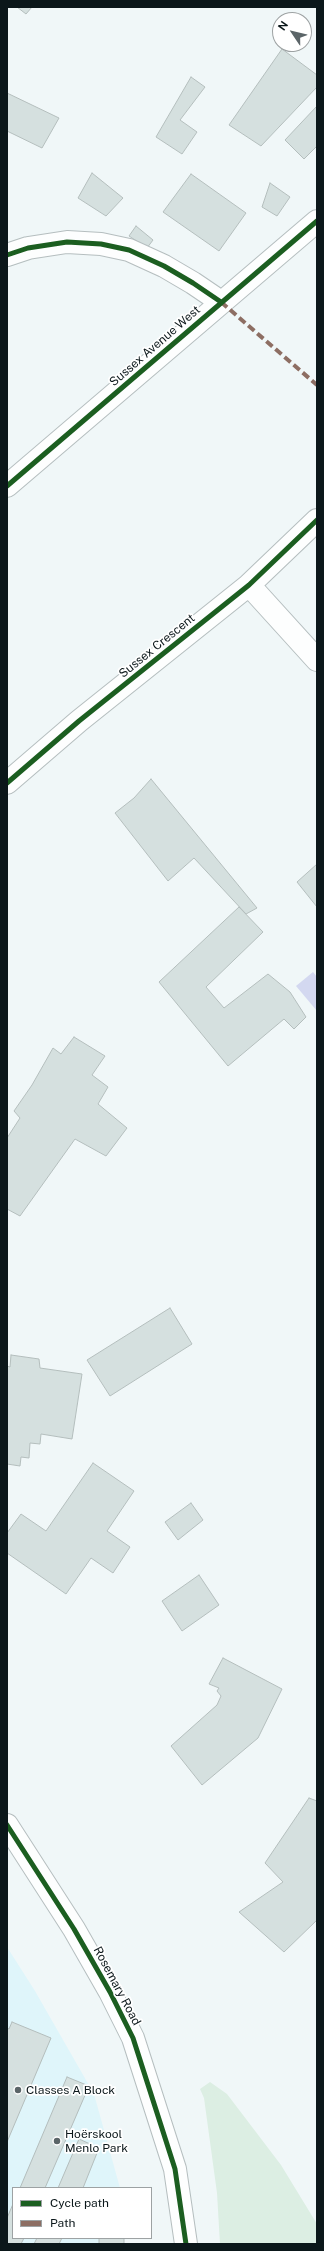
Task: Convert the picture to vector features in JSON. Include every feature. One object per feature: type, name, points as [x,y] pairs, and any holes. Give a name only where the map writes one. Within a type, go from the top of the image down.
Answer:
[{"type":"street","name":"Sussex Avenue West","points":[[7,486],[317,221]]},
{"type":"street","points":[[7,255],[28,248],[67,242],[101,244],[129,250],[164,266],[193,282],[221,302]]},
{"type":"street","name":"Sussex Crescent","points":[[7,783],[79,722],[249,585],[317,520]]},
{"type":"street","points":[[249,585],[317,660]]},
{"type":"street","name":"Rosemary Road","points":[[7,1825],[78,1936],[110,1992],[133,2038],[150,2087],[175,2169],[186,2244]]},
{"type":"shaded area","name":"Hoërskool Menlo Park","points":[[7,1947],[35,1991],[94,2094],[120,2187],[12,2187],[12,2239],[122,2239],[121,2244],[7,2244]]},
{"type":"green space","points":[[210,2082],[227,2094],[281,2165],[317,2224],[317,2244],[220,2244],[217,2193],[204,2098],[200,2089]]},
{"type":"water","points":[[313,972],[317,977],[317,1011],[296,986]]},
{"type":"building","points":[[17,7],[32,7],[26,14]]},
{"type":"building","points":[[280,52],[286,52],[317,75],[317,87],[261,146],[229,125]]},
{"type":"building","points":[[191,77],[205,87],[180,120],[197,132],[182,154],[156,137]]},
{"type":"building","points":[[7,93],[59,118],[42,148],[7,131]]},
{"type":"building","points":[[317,106],[317,146],[304,159],[285,140]]},
{"type":"building","points":[[92,173],[123,198],[106,216],[78,198]]},
{"type":"building","points":[[191,174],[246,213],[219,251],[163,212]]},
{"type":"building","points":[[270,183],[290,197],[277,216],[262,207]]},
{"type":"building","points":[[136,226],[153,240],[147,248],[129,236]]},
{"type":"building","points":[[151,779],[257,908],[246,914],[194,858],[168,881],[115,813],[134,798]]},
{"type":"building","points":[[317,864],[317,907],[297,882]]},
{"type":"building","points":[[239,907],[263,932],[206,987],[224,1008],[268,974],[290,992],[306,1017],[294,1029],[284,1019],[228,1066],[159,982]]},
{"type":"building","points":[[74,1037],[105,1056],[92,1075],[108,1087],[98,1104],[127,1128],[106,1156],[75,1139],[20,1216],[7,1209],[7,1138],[20,1118],[14,1111],[32,1085],[53,1048],[61,1054]]},
{"type":"building","points":[[170,1308],[192,1344],[110,1396],[87,1360]]},
{"type":"building","points":[[11,1355],[39,1359],[40,1368],[82,1374],[72,1439],[41,1434],[40,1444],[30,1443],[29,1458],[21,1457],[20,1466],[7,1464],[7,1366],[10,1367]]},
{"type":"building","points":[[93,1463],[134,1491],[107,1531],[130,1547],[113,1573],[91,1558],[66,1594],[7,1553],[7,1533],[21,1514],[46,1531]]},
{"type":"building","points":[[191,1503],[203,1520],[178,1540],[165,1522]]},
{"type":"building","points":[[199,1575],[219,1605],[182,1631],[162,1601]]},
{"type":"building","points":[[223,1658],[282,1689],[258,1738],[202,1785],[171,1746],[217,1705],[221,1696],[217,1691],[219,1688],[209,1684]]},
{"type":"building","points":[[309,1798],[317,1801],[317,1920],[284,1952],[239,1912],[283,1882],[265,1863]]},
{"type":"building","name":"Classes A Block","points":[[12,2022],[51,2038],[7,2142],[7,2028],[9,2029]]},
{"type":"building","points":[[67,2077],[89,2086],[45,2187],[20,2187]]},
{"type":"building","points":[[79,2139],[99,2148],[83,2187],[58,2187]]},
{"type":"building","points":[[12,2206],[12,2239],[24,2239],[21,2244],[7,2244],[7,2218]]},
{"type":"building","points":[[36,2239],[62,2239],[59,2244],[34,2244]]},
{"type":"building","points":[[99,2239],[124,2239],[124,2244],[99,2244]]},
{"type":"marked path","points":[[221,302],[317,385]]},
{"type":"cycle path","points":[[7,486],[317,221]]},
{"type":"cycle path","points":[[7,255],[28,248],[67,242],[101,244],[129,250],[164,266],[221,302]]},
{"type":"cycle path","points":[[7,783],[79,721],[249,585],[317,520]]},
{"type":"cycle path","points":[[7,1825],[74,1929],[110,1992],[133,2038],[175,2169],[186,2244]]},
{"type":"place","name":"Classes A Block","points":[[18,2090]]},
{"type":"place","name":"Hoërskool Menlo Park","points":[[57,2141]]}]
